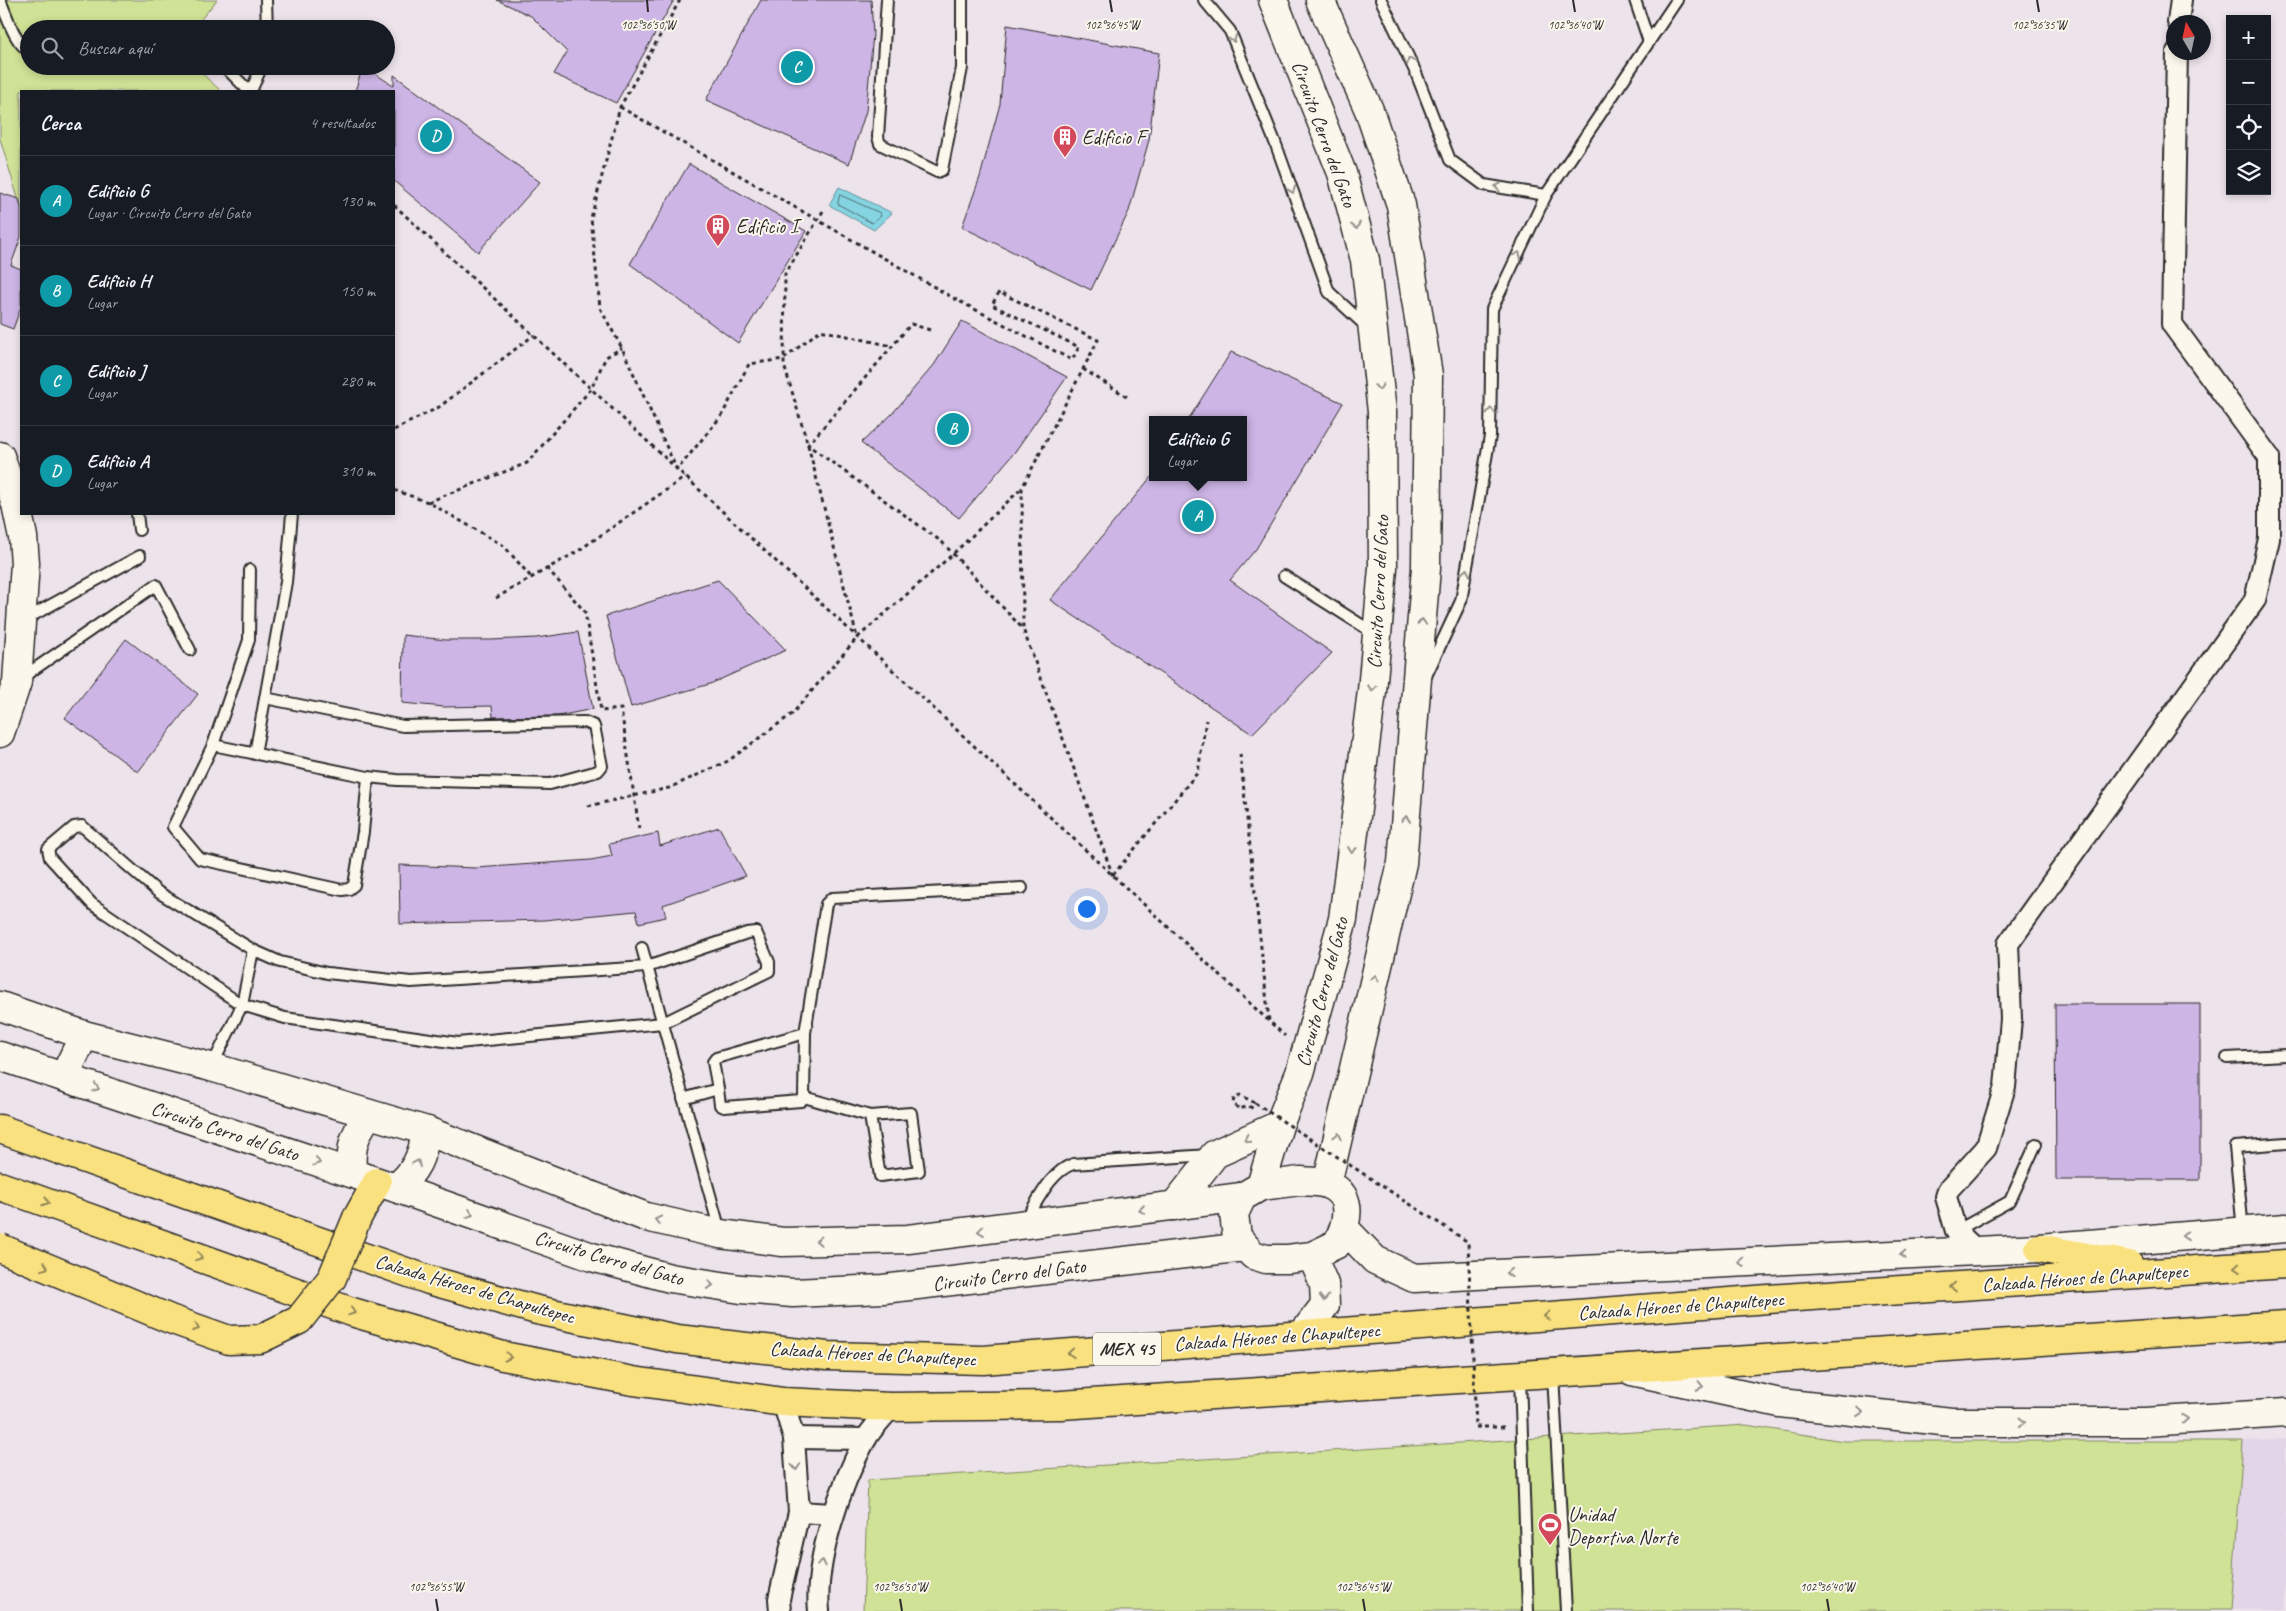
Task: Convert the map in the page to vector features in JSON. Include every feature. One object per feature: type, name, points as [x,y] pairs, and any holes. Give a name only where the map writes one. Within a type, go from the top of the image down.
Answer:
[{"type":"main road","points":[[0,1114],[66,1152]]},
{"type":"main road","name":"Calzada Héroes de Chapultepec","points":[[0,1129],[429,1280],[536,1310],[677,1339],[827,1356],[983,1360],[1768,1299],[2286,1264]]},
{"type":"main road","points":[[0,1248],[170,1319],[229,1340],[260,1339],[299,1320],[332,1278],[375,1181]]},
{"type":"main road","points":[[0,1186],[352,1312],[503,1356],[633,1381],[784,1402],[891,1407],[1062,1404],[2286,1325]]},
{"type":"main road","points":[[2040,1248],[2167,1273]]},
{"type":"street","name":"Circuito Cerro del Gato","points":[[1252,1192],[1300,1073],[1343,919],[1372,691],[1382,568],[1382,412],[1365,260],[1342,173],[1273,0]]},
{"type":"street","points":[[1320,0],[1369,110],[1401,205],[1428,375],[1426,568],[1402,863],[1327,1184]]},
{"type":"street","points":[[2179,15],[2181,0]]},
{"type":"street","points":[[1977,1251],[1956,1231],[1946,1197],[1948,1190],[1986,1148],[2005,1087],[2012,1019],[2008,944],[2255,600],[2268,539],[2269,456],[2172,324],[2177,60]]},
{"type":"street","points":[[0,456],[5,484],[23,537],[25,563],[20,622],[0,733]]},
{"type":"street","points":[[0,575],[25,563]]},
{"type":"street","points":[[2,1005],[84,1035],[212,1067],[427,1132],[646,1217],[720,1234],[783,1242],[908,1239],[1174,1206],[1300,1181],[1327,1184],[1337,1189],[1344,1199],[1347,1210],[1345,1229],[1337,1244],[1312,1256],[1266,1259],[1253,1256],[1237,1237],[1234,1214],[1252,1192]]},
{"type":"street","points":[[64,1078],[84,1035]]},
{"type":"street","name":"Circuito Cerro del Gato","points":[[0,1056],[375,1181],[592,1257],[670,1278],[741,1289],[793,1293],[883,1289],[1245,1247]]},
{"type":"street","points":[[369,1114],[358,1129],[353,1145],[375,1181],[410,1176],[418,1163],[427,1132]]},
{"type":"street","points":[[1174,1206],[1215,1154],[1279,1125]]},
{"type":"street","points":[[1345,1229],[1375,1260],[1414,1278],[2040,1248],[2286,1228]]},
{"type":"street","points":[[1302,1335],[1325,1305],[1324,1284],[1312,1256]]},
{"type":"street","points":[[1618,1368],[1780,1403],[1951,1422],[2145,1422],[2286,1413]]},
{"type":"street","points":[[780,1611],[779,1599],[799,1512],[794,1438],[784,1402]]},
{"type":"street","points":[[819,1611],[817,1590],[833,1514],[866,1439],[891,1407]]},
{"type":"street","points":[[794,1438],[866,1439]]},
{"type":"street","points":[[799,1512],[833,1514]]},
{"type":"lane","points":[[0,0],[12,30],[20,42]]},
{"type":"lane","points":[[266,0],[267,20]]},
{"type":"lane","points":[[887,0],[878,137],[880,144],[937,172],[942,170],[962,68],[962,0]]},
{"type":"lane","points":[[1204,0],[1230,31],[1275,142],[1329,292],[1373,332]]},
{"type":"lane","points":[[1381,0],[1416,73],[1450,160],[1484,185],[1546,195]]},
{"type":"lane","points":[[1635,0],[1649,42]]},
{"type":"lane","points":[[1416,698],[1461,601],[1490,436],[1492,309],[1546,195],[1677,0]]},
{"type":"lane","points":[[233,75],[249,90]]},
{"type":"lane","points":[[250,90],[258,75]]},
{"type":"lane","points":[[138,515],[139,530]]},
{"type":"lane","points":[[255,754],[286,582],[292,515]]},
{"type":"lane","points":[[20,622],[140,556]]},
{"type":"lane","points":[[250,570],[249,640],[213,745],[172,827],[200,859],[342,890],[349,889],[354,885],[364,832],[368,777]]},
{"type":"lane","points":[[1284,576],[1377,634]]},
{"type":"lane","points":[[8,686],[156,585],[190,650]]},
{"type":"lane","points":[[213,745],[368,777],[397,780],[550,784],[598,772],[602,766],[594,726],[585,722],[403,726],[265,698]]},
{"type":"lane","points":[[82,826],[158,892],[253,950],[280,962],[327,974],[411,982],[647,967],[747,933],[756,932],[769,962],[768,971],[663,1022],[458,1043],[284,1018],[242,1005],[92,904],[50,858],[48,849],[74,827],[82,826]]},
{"type":"lane","points":[[805,1033],[716,1058],[713,1062],[720,1105],[724,1107],[801,1101],[804,1097],[805,1033],[826,904],[832,898],[1022,888]]},
{"type":"lane","points":[[642,948],[720,1234]]},
{"type":"lane","points":[[212,1067],[242,1005],[253,950]]},
{"type":"lane","points":[[2227,1058],[2286,1055]]},
{"type":"lane","points":[[684,1100],[718,1089]]},
{"type":"lane","points":[[804,1097],[870,1116],[911,1113],[919,1171],[880,1176],[870,1116]]},
{"type":"lane","points":[[2243,1232],[2235,1147],[2286,1143]]},
{"type":"lane","points":[[1956,1231],[2010,1201],[2036,1144]]},
{"type":"lane","points":[[1022,1226],[1055,1175],[1062,1168],[1073,1164],[1215,1154]]},
{"type":"lane","points":[[1553,1373],[1566,1611]]},
{"type":"lane","points":[[1520,1375],[1528,1611]]},
{"type":"path","points":[[678,470],[622,348],[600,308],[591,218],[620,107],[680,0]]},
{"type":"path","points":[[588,806],[670,788],[728,761],[792,714],[857,638],[953,554],[1022,488],[1098,340],[999,292],[992,305],[1079,347],[1072,360],[957,300],[620,107]]},
{"type":"path","points":[[395,206],[1305,1055]]},
{"type":"path","points":[[823,211],[785,274],[784,365],[808,445],[857,638]]},
{"type":"path","points":[[808,445],[911,324],[930,330]]},
{"type":"path","points":[[678,470],[722,415],[749,364],[784,359],[820,330],[892,346]]},
{"type":"path","points":[[395,429],[439,407],[534,336]]},
{"type":"path","points":[[428,502],[527,463],[591,389],[606,358],[622,348]]},
{"type":"path","points":[[1083,369],[1129,398]]},
{"type":"path","points":[[808,445],[942,542],[1023,629]]},
{"type":"path","points":[[496,598],[610,530],[685,477]]},
{"type":"path","points":[[1022,488],[1023,629],[1113,876]]},
{"type":"path","points":[[395,490],[428,502],[504,546],[531,577]]},
{"type":"path","points":[[547,568],[585,612],[601,711],[621,709],[639,829]]},
{"type":"path","points":[[1113,876],[1198,772],[1206,720]]},
{"type":"path","points":[[1240,754],[1269,1022]]},
{"type":"path","points":[[1249,1106],[1239,1109],[1233,1106],[1233,1100],[1240,1095],[1255,1103],[1468,1242],[1476,1428],[1514,1426]]},
{"type":"shaded area","points":[[2286,1439],[2286,1611],[2231,1611],[2243,1441]]},
{"type":"green space","points":[[0,0],[217,0],[200,20],[20,20],[20,75],[204,75],[220,90],[20,90],[20,205],[0,139]]},
{"type":"green space","name":"Unidad Deportiva Norte","points":[[1746,1425],[1843,1441],[2243,1441],[2231,1611],[863,1611],[868,1480]]},
{"type":"water","points":[[839,187],[892,213],[874,230],[829,205]]},
{"type":"building","points":[[497,0],[674,0],[616,103],[554,74],[567,52],[531,16]]},
{"type":"building","points":[[761,0],[871,0],[873,34],[866,111],[849,164],[706,100]]},
{"type":"building","name":"Edificio F","points":[[1007,25],[1159,53],[1149,140],[1129,211],[1091,290],[962,227],[980,177],[1000,104]]},
{"type":"building","points":[[360,75],[377,75],[394,86],[394,75],[540,182],[478,252],[395,182],[395,90],[355,90]]},
{"type":"building","name":"Edificio I","points":[[689,164],[806,231],[738,343],[630,264]]},
{"type":"building","points":[[0,193],[19,199],[20,204],[20,240],[11,265],[20,269],[20,310],[13,329],[0,324]]},
{"type":"building","points":[[962,321],[1067,377],[1014,453],[959,518],[861,443],[891,415],[934,365]]},
{"type":"building","points":[[1231,352],[1343,403],[1256,549],[1230,580],[1332,653],[1252,734],[1050,600],[1149,479],[1149,481],[1247,481],[1247,416],[1191,416]]},
{"type":"building","points":[[718,580],[786,650],[710,684],[631,707],[606,616]]},
{"type":"building","points":[[578,632],[593,709],[558,716],[493,717],[492,706],[444,707],[402,703],[403,635],[446,640],[491,640],[536,638]]},
{"type":"building","points":[[126,639],[198,694],[138,772],[65,718]]},
{"type":"building","points":[[719,827],[746,876],[663,905],[666,917],[639,923],[636,911],[544,920],[400,924],[399,865],[476,868],[591,860],[612,856],[609,844],[658,833],[660,846]]},
{"type":"building","points":[[2055,1004],[2200,1004],[2200,1180],[2056,1180]]},
{"type":"place","name":"Edificio J","points":[[797,67]]},
{"type":"place","name":"Edificio A","points":[[436,136]]},
{"type":"place","name":"Edificio F","points":[[1065,158]]},
{"type":"place","name":"Edificio I","points":[[718,247]]},
{"type":"place","name":"Edificio H","points":[[953,429]]},
{"type":"place","name":"Edificio G","points":[[1198,516]]},
{"type":"place","name":"Unidad Deportiva Norte","points":[[1550,1546]]}]
